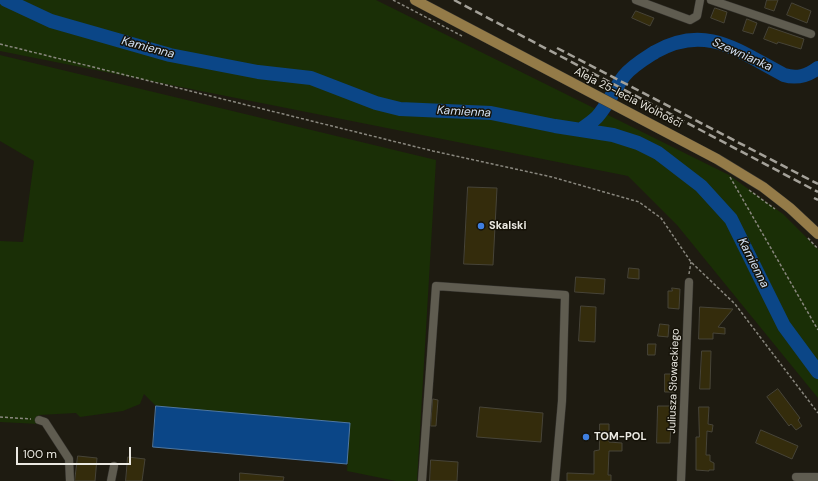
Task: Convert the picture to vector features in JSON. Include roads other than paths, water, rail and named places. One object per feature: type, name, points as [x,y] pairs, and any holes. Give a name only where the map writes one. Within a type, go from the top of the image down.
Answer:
[{"type":"main road","name":"Aleja 25-lecia Wolności","points":[[415,0],[717,158],[763,187],[790,208],[818,234]]},
{"type":"street","points":[[636,0],[690,20],[697,16],[700,0]]},
{"type":"street","points":[[711,0],[811,34]]},
{"type":"street","name":"Juliusza Słowackiego","points":[[682,481],[689,282]]},
{"type":"street","points":[[422,481],[436,286],[565,295],[562,400],[555,481]]},
{"type":"street","points":[[39,420],[45,422],[68,459],[70,481]]},
{"type":"street","points":[[111,481],[114,466]]},
{"type":"street","points":[[796,476],[818,477]]},
{"type":"water","points":[[156,406],[350,423],[347,464],[153,447]]},
{"type":"waterway","name":"Kamienna","points":[[6,0],[51,21],[170,55],[258,72],[311,78],[376,103],[400,109],[491,113],[555,126],[613,135],[638,143],[658,153],[701,186],[731,219],[784,326],[818,372]]},
{"type":"waterway","name":"Szewnianka","points":[[580,130],[597,117],[620,81],[631,69],[655,52],[673,44],[690,40],[706,40],[721,44],[752,57],[784,75],[793,77],[802,76],[818,68]]},
{"type":"railway","points":[[454,0],[818,192]]},
{"type":"railway","points":[[557,48],[818,184]]},
{"type":"railway","points":[[814,198],[818,200]]},
{"type":"place","name":"Skalski","points":[[481,226]]},
{"type":"place","name":"TOM-POL","points":[[586,437]]}]
